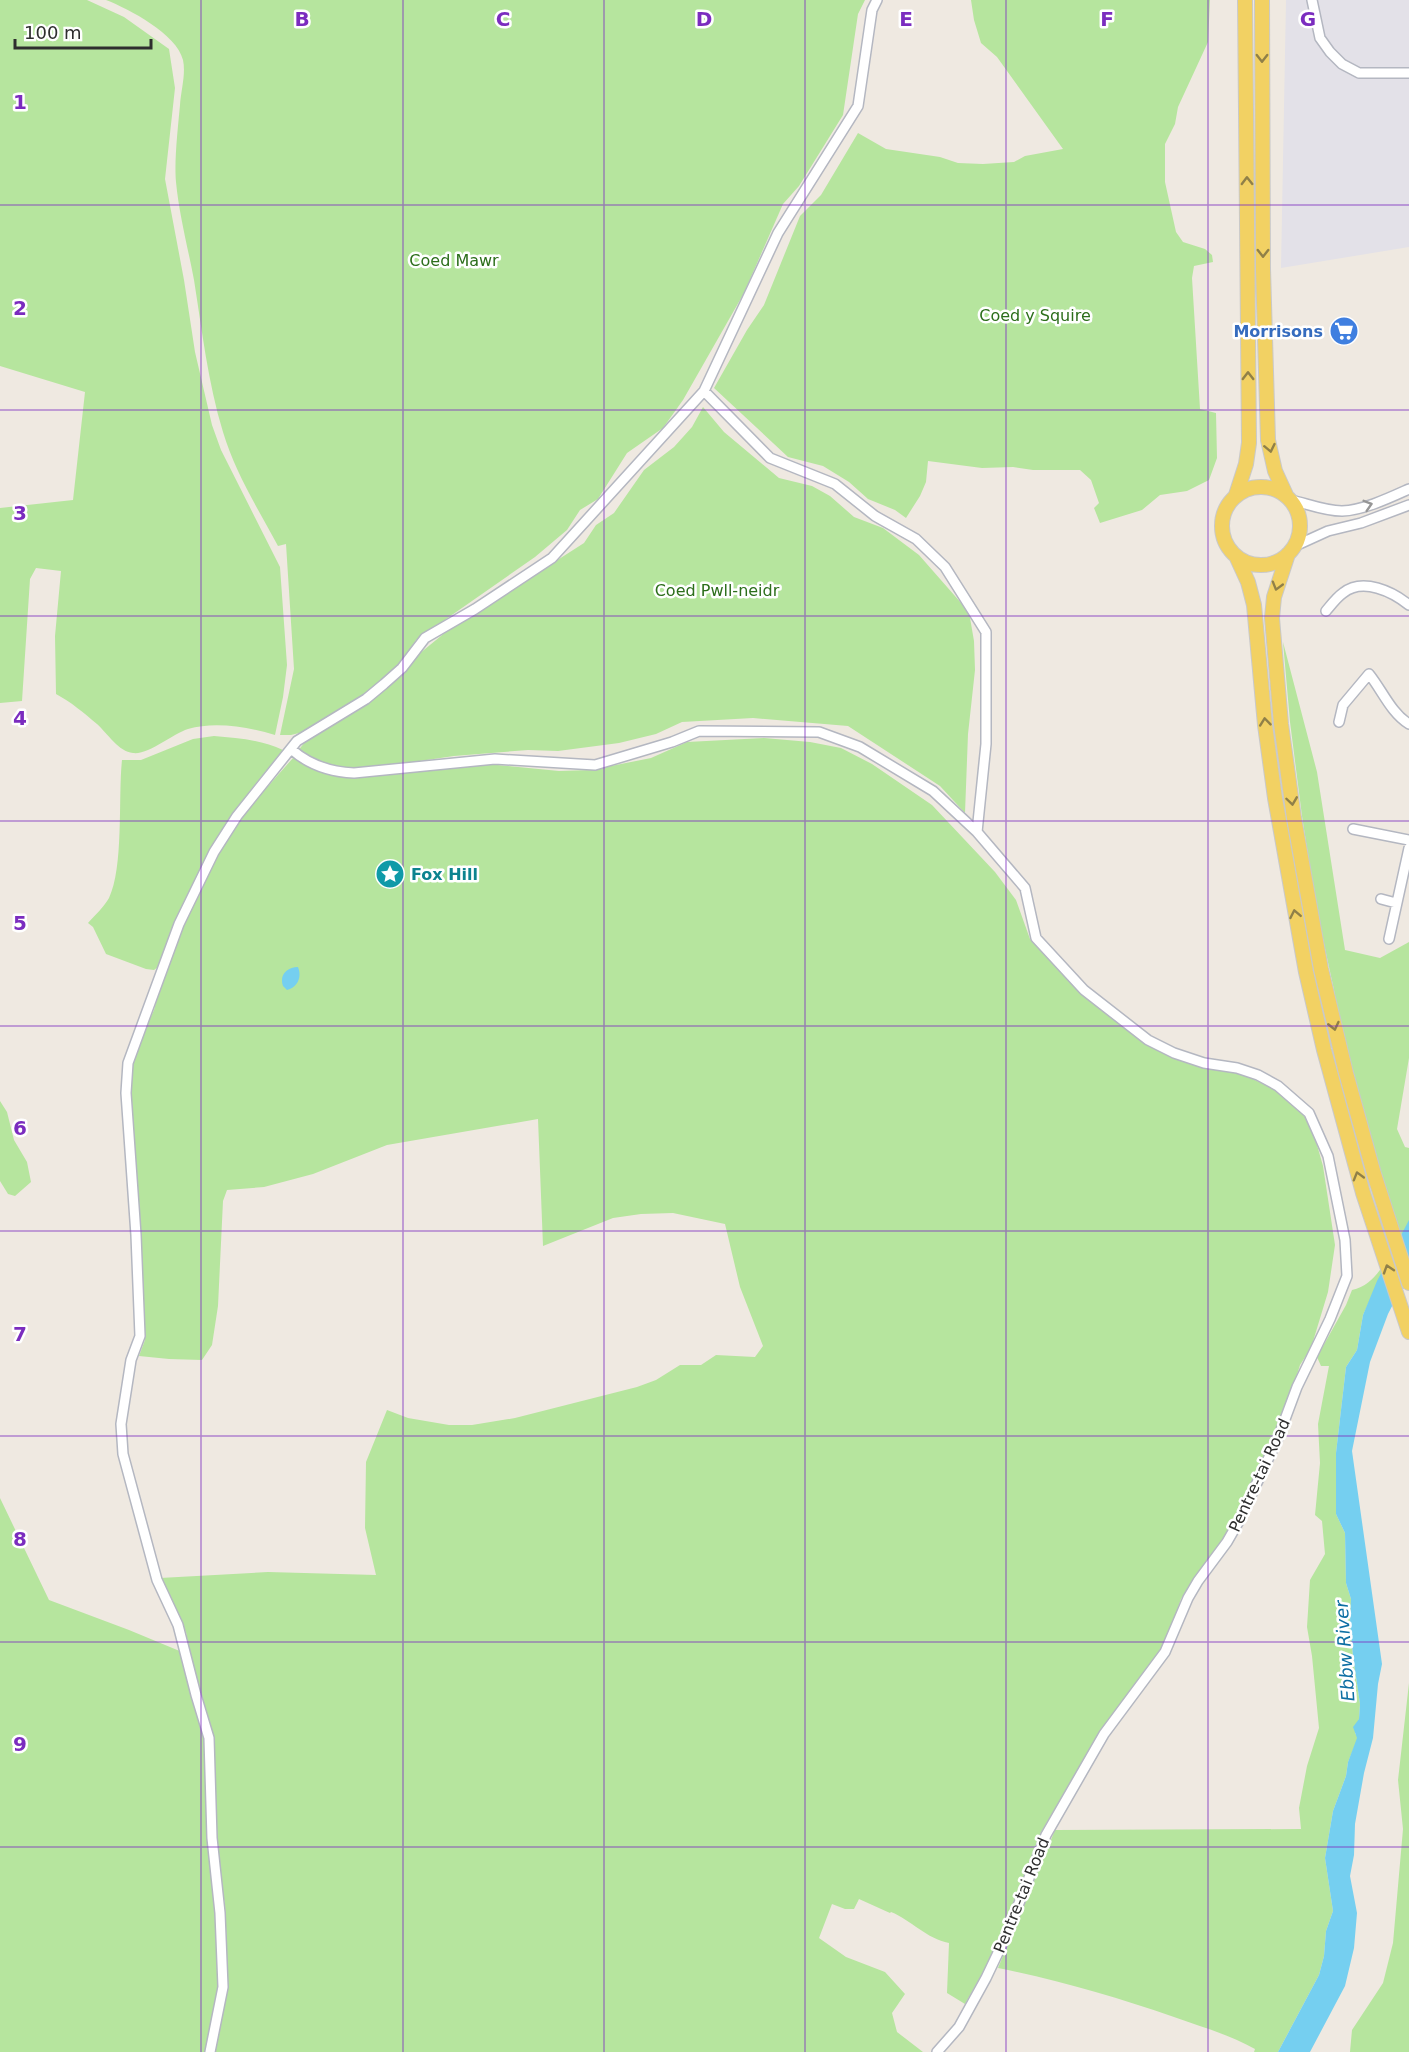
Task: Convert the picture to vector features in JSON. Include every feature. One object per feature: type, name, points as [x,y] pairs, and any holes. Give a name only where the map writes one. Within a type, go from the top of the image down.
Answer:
[{"type":"main road","points":[[1236,495],[1246,464],[1249,443],[1245,0]]},
{"type":"main road","points":[[1262,0],[1263,269],[1268,440],[1275,471],[1298,513],[1300,522],[1300,532],[1274,597],[1272,618],[1281,724],[1294,818],[1321,969],[1340,1050],[1374,1174],[1409,1283]]},
{"type":"main road","points":[[1289,498],[1278,490],[1261,486],[1243,490],[1228,504],[1221,527],[1223,539],[1229,549],[1238,558],[1248,563],[1267,565],[1277,562],[1291,550]]},
{"type":"main road","points":[[1238,558],[1254,605],[1265,725],[1306,972],[1337,1103],[1375,1232],[1409,1332]]},
{"type":"street","points":[[210,2052],[223,1987],[220,1913],[212,1838],[209,1738],[178,1625],[157,1580],[123,1454],[121,1424],[129,1369],[140,1336],[136,1235],[126,1093],[128,1064],[179,924],[214,852],[237,816],[297,741],[366,699],[402,668],[425,638],[475,609],[552,558],[704,392],[777,232],[858,106],[872,10],[877,0]]},
{"type":"street","points":[[1312,0],[1320,38],[1342,64],[1359,73],[1409,73]]},
{"type":"street","points":[[704,392],[770,458],[835,484],[875,516],[916,538],[945,567],[986,632],[986,744],[976,832]]},
{"type":"street","points":[[1289,498],[1325,509],[1343,511],[1362,507],[1409,489]]},
{"type":"street","points":[[1291,550],[1329,531],[1361,523],[1409,506]]},
{"type":"street","points":[[1326,611],[1344,591],[1361,587],[1387,591],[1409,605]]},
{"type":"street","points":[[1340,722],[1343,705],[1369,674],[1393,710],[1409,724]]},
{"type":"street","name":"Pentre-tai Road","points":[[291,749],[313,764],[334,772],[354,773],[495,759],[595,765],[672,742],[699,731],[819,732],[860,747],[933,791],[976,832],[1025,888],[1036,938],[1084,990],[1126,1023],[1149,1040],[1174,1053],[1204,1063],[1237,1068],[1258,1075],[1278,1086],[1309,1113],[1328,1156],[1345,1240],[1347,1276],[1330,1319],[1297,1387],[1274,1449],[1239,1521],[1188,1598],[1165,1652],[1104,1734],[1046,1835],[1006,1935],[986,1978],[959,2027],[937,2052]]},
{"type":"street","points":[[1353,829],[1409,840]]},
{"type":"street","points":[[1389,939],[1409,848]]},
{"type":"street","points":[[1381,899],[1396,903]]},
{"type":"shaded area","points":[[1286,0],[1409,0],[1409,247],[1281,268]]},
{"type":"green space","points":[[0,0],[87,0],[124,17],[169,49],[175,88],[165,179],[195,352],[212,425],[221,450],[280,567],[287,665],[275,735],[243,727],[209,725],[188,729],[139,753],[123,749],[97,724],[56,694],[55,636],[61,571],[36,568],[30,579],[22,701],[0,703],[0,508],[73,500],[85,392],[0,366]]},
{"type":"green space","name":"Coed Mawr","points":[[106,0],[865,0],[858,14],[843,115],[799,186],[783,204],[744,293],[683,400],[663,428],[627,453],[598,499],[580,510],[567,530],[535,557],[416,640],[401,663],[365,696],[303,732],[280,735],[294,669],[286,544],[278,546],[240,476],[223,432],[213,395],[176,182],[176,154],[184,76],[183,60],[179,50],[162,32],[139,16]]},
{"type":"green space","name":"Coed y Squire","points":[[971,0],[1210,0],[1208,42],[1178,107],[1175,124],[1165,144],[1165,182],[1176,232],[1183,242],[1205,249],[1212,255],[1213,262],[1194,266],[1192,278],[1200,409],[1216,413],[1217,458],[1209,480],[1187,491],[1160,495],[1142,510],[1100,523],[1094,508],[1099,503],[1091,480],[1080,470],[982,468],[928,461],[926,482],[906,518],[895,510],[868,499],[849,482],[823,466],[788,457],[714,388],[764,305],[800,216],[821,195],[858,133],[886,149],[940,157],[958,163],[1014,162],[1025,156],[1063,149],[997,57],[981,43]]},
{"type":"green space","name":"Coed Pwll-neidr","points":[[703,407],[724,432],[779,478],[812,486],[830,496],[854,517],[883,528],[919,555],[969,612],[974,641],[975,670],[968,734],[965,813],[940,786],[848,726],[753,718],[682,722],[656,734],[619,743],[558,751],[528,750],[454,756],[359,770],[326,765],[297,752],[305,742],[356,711],[391,684],[419,654],[447,631],[584,543],[596,525],[614,513],[644,470],[674,447],[692,427]]},
{"type":"green space","points":[[1283,642],[1317,772],[1345,950],[1380,958],[1409,942],[1409,1058],[1397,1129],[1405,1147],[1409,1148],[1409,1283],[1346,1073],[1334,990],[1316,907],[1302,816]]},
{"type":"green space","points":[[214,736],[258,742],[283,750],[239,805],[206,858],[158,967],[154,970],[146,969],[106,954],[93,927],[88,923],[107,901],[114,885],[119,850],[122,760],[141,760],[193,739]]},
{"type":"green space","points":[[764,738],[810,742],[841,748],[872,764],[932,805],[995,872],[1016,900],[1030,939],[1088,998],[1164,1053],[1200,1067],[1229,1071],[1249,1077],[1277,1091],[1306,1118],[1323,1166],[1335,1245],[1328,1292],[1311,1348],[1300,1365],[1287,1407],[1262,1467],[1223,1542],[1192,1581],[1181,1599],[1163,1650],[1107,1722],[1040,1834],[1001,1940],[965,2004],[947,1993],[949,1943],[933,1938],[898,1915],[859,1899],[854,1909],[845,1909],[832,1904],[819,1938],[846,1957],[885,1972],[905,1994],[892,2013],[897,2032],[923,2052],[214,2052],[226,1995],[227,1949],[225,1904],[219,1874],[214,1823],[214,1743],[196,1684],[186,1632],[160,1578],[268,1572],[376,1575],[365,1528],[366,1462],[387,1410],[408,1418],[449,1425],[472,1425],[515,1418],[637,1387],[656,1380],[680,1365],[701,1365],[716,1355],[755,1357],[763,1346],[740,1287],[725,1224],[673,1213],[641,1214],[613,1218],[543,1246],[538,1119],[387,1145],[313,1174],[264,1187],[227,1190],[223,1201],[218,1306],[212,1345],[202,1360],[139,1356],[145,1340],[139,1201],[129,1088],[130,1063],[154,1010],[161,983],[182,930],[217,853],[237,821],[293,758],[333,775],[362,777],[488,764],[559,771],[591,770],[651,758],[687,742]]},
{"type":"green space","points":[[0,1101],[7,1112],[14,1140],[27,1162],[31,1182],[15,1196],[8,1194],[0,1181]]},
{"type":"green space","points":[[1390,1256],[1363,1315],[1357,1350],[1346,1367],[1336,1453],[1336,1514],[1345,1533],[1346,1583],[1351,1599],[1350,1623],[1360,1704],[1355,1733],[1358,1738],[1333,1811],[1325,1858],[1333,1911],[1326,1931],[1324,1956],[1319,1975],[1278,2052],[1254,2052],[1255,2049],[1236,2040],[1152,2010],[1065,1984],[998,1968],[1055,1830],[1301,1829],[1299,1808],[1307,1766],[1319,1728],[1307,1627],[1310,1580],[1325,1554],[1322,1521],[1315,1515],[1320,1463],[1318,1424],[1329,1366],[1321,1366],[1317,1357],[1352,1290],[1369,1281]]},
{"type":"green space","points":[[0,1498],[49,1600],[182,1652],[205,1733],[220,1979],[208,2052],[0,2052]]},
{"type":"green space","points":[[1409,1683],[1409,2052],[1350,2052],[1352,2030],[1383,1983],[1393,1943],[1403,1829],[1398,1780]]},
{"type":"water","points":[[298,967],[300,974],[298,981],[294,987],[287,990],[283,986],[283,975],[290,968]]},
{"type":"water","points":[[1409,1220],[1409,1273],[1388,1314],[1370,1362],[1352,1451],[1382,1664],[1373,1738],[1355,1824],[1354,1855],[1350,1876],[1357,1913],[1354,1948],[1345,1986],[1310,2052],[1278,2052],[1319,1975],[1324,1956],[1326,1931],[1333,1911],[1325,1858],[1333,1811],[1357,1738],[1353,1727],[1359,1719],[1360,1704],[1350,1623],[1351,1599],[1346,1583],[1345,1533],[1336,1514],[1336,1453],[1346,1367],[1357,1350],[1363,1315],[1377,1281]]},
{"type":"place","name":"Morrisons","points":[[1344,331]]},
{"type":"place","name":"Fox Hill","points":[[390,874]]},
{"type":"water label","name":"Ebbw River","points":[[1345,1651]]}]
